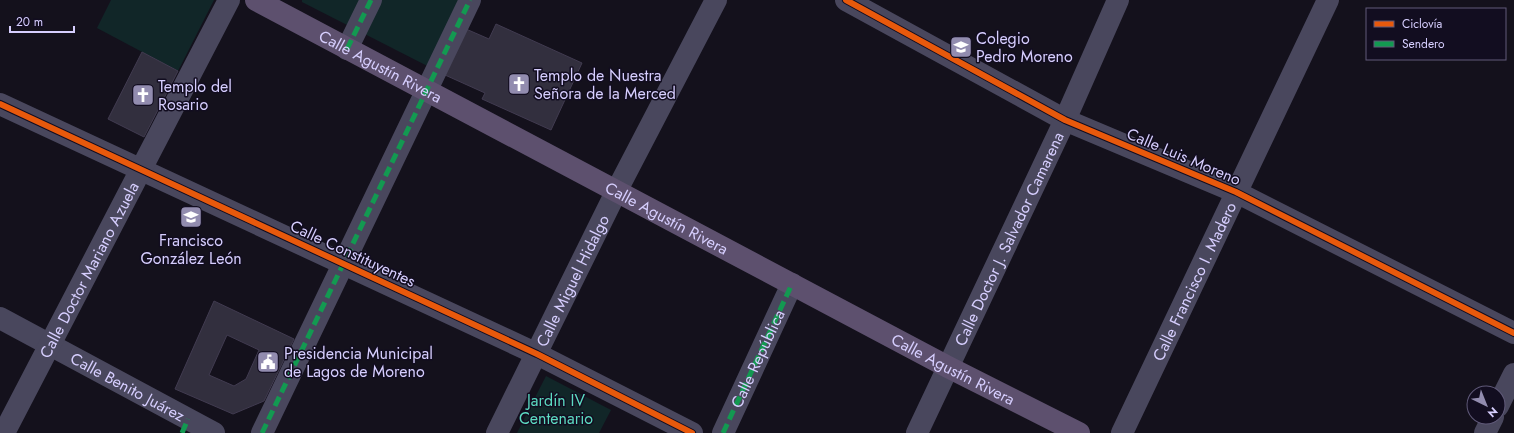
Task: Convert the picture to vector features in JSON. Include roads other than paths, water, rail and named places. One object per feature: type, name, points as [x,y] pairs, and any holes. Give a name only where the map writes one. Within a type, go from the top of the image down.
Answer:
[{"type":"main road","name":"Calle Agustín Rivera","points":[[256,0],[948,367],[1079,433]]},
{"type":"street","name":"Calle Doctor Mariano Azuela","points":[[4,433],[229,0]]},
{"type":"street","points":[[347,49],[371,0]]},
{"type":"street","points":[[262,433],[470,0]]},
{"type":"street","name":"Calle Miguel Hidalgo","points":[[497,433],[616,192],[716,0]]},
{"type":"street","name":"Calle Luis Moreno","points":[[846,0],[1065,120],[1236,192],[1514,333]]},
{"type":"street","name":"Calle Doctor J. Salvador Camarena","points":[[917,433],[1065,120],[1118,0]]},
{"type":"street","name":"Calle Francisco I. Madero","points":[[1122,433],[1328,0]]},
{"type":"street","name":"Calle Constituyentes","points":[[0,104],[537,354],[692,433]]},
{"type":"street","name":"Calle República","points":[[723,433],[792,284]]},
{"type":"street","name":"Calle Benito Juárez","points":[[0,318],[50,344],[185,426],[214,433]]},
{"type":"street","points":[[1506,390],[1514,374]]},
{"type":"place","name":"Colegio Pedro Moreno","points":[[961,47]]},
{"type":"place","name":"Templo de Nuestra Señora de la Merced","points":[[519,84]]},
{"type":"place","name":"Templo del Rosario","points":[[143,95]]},
{"type":"place","name":"Francisco González León","points":[[191,217]]},
{"type":"place","name":"Presidencia Municipal de Lagos de Moreno","points":[[268,362]]},
{"type":"park label","name":"Jardín IV Centenario","points":[[556,409]]}]
